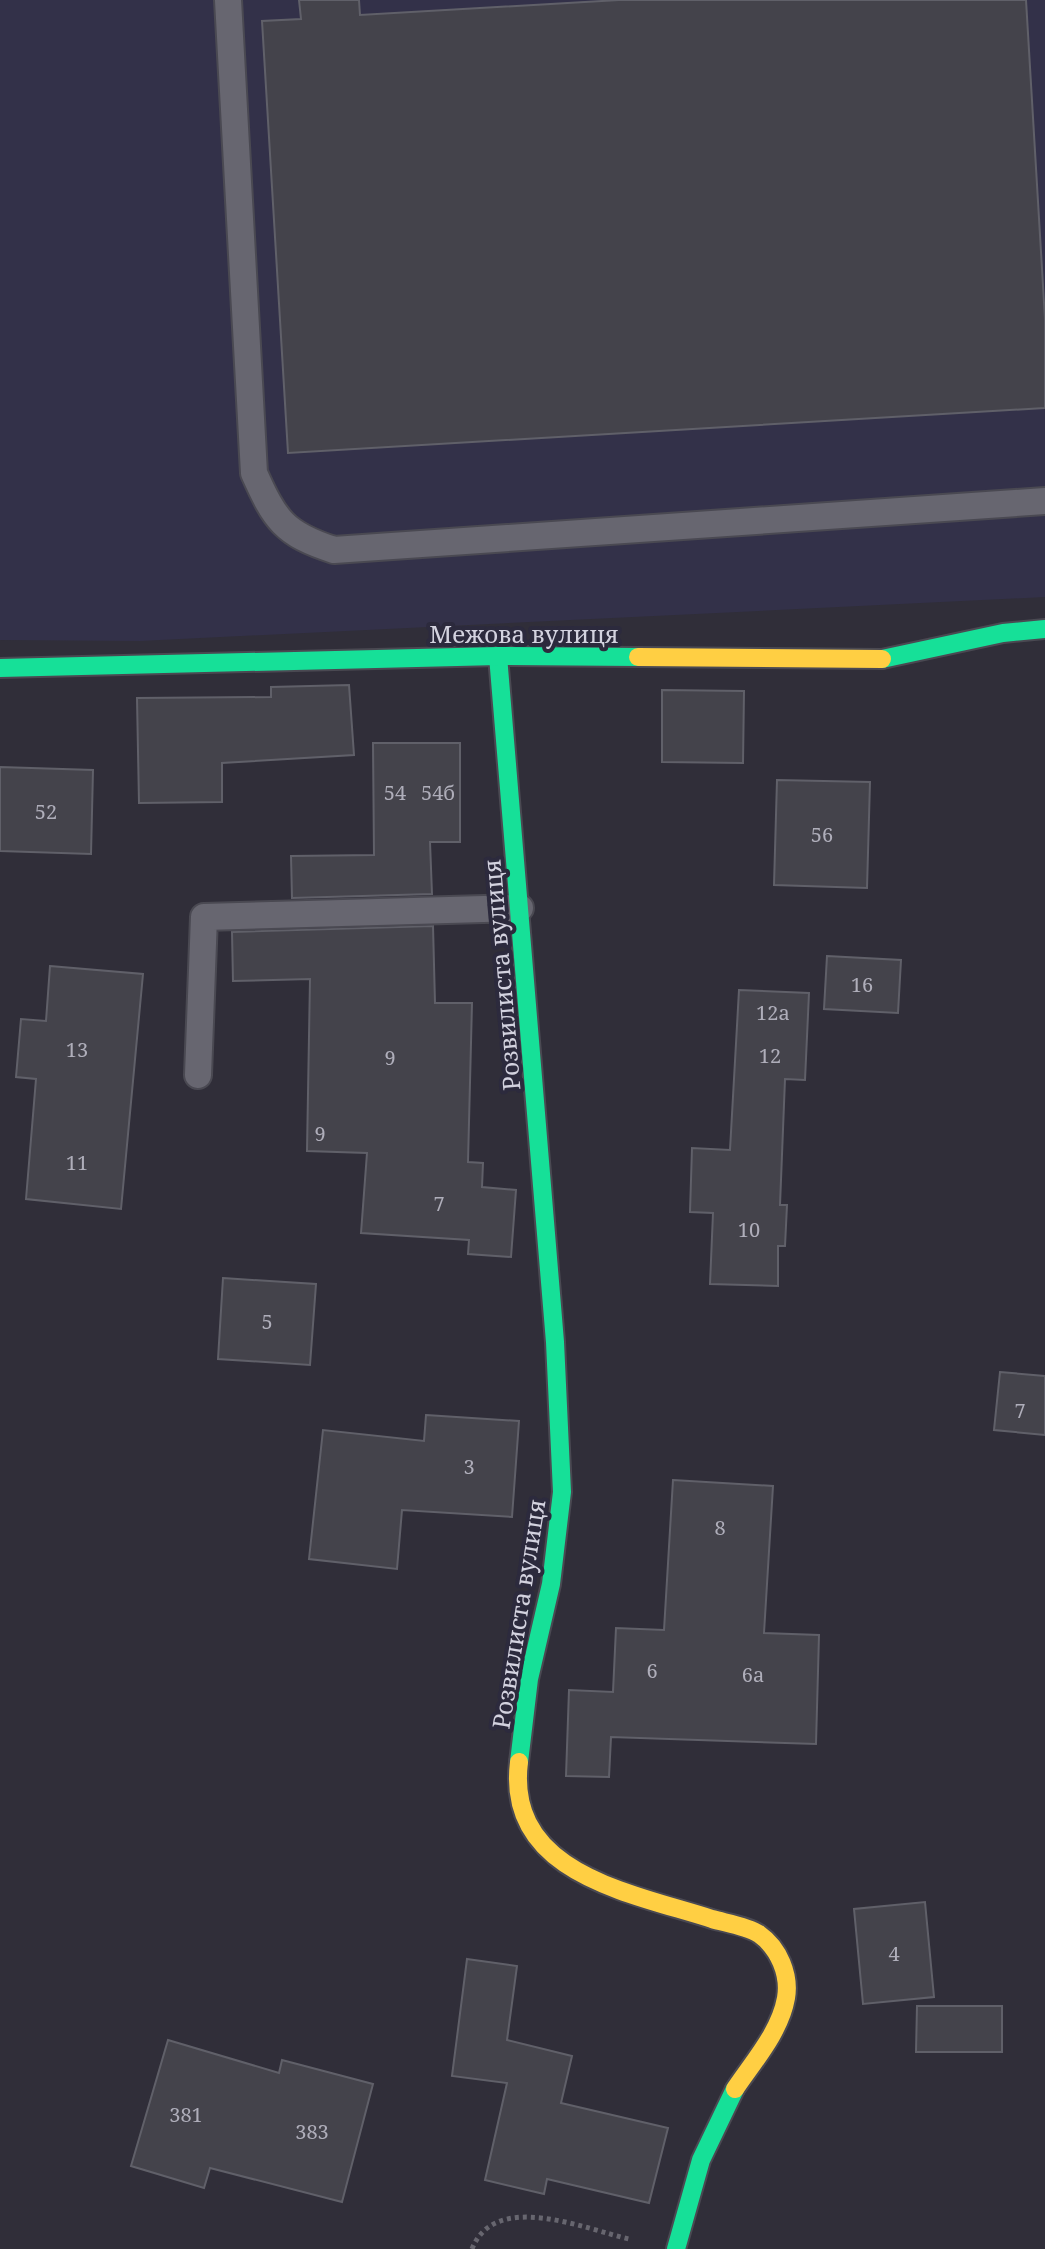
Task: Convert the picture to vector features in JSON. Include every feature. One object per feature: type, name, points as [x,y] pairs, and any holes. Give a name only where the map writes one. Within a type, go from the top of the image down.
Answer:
[{"type":"street","name":"Межова вулиця","points":[[0,668],[498,656],[876,660],[913,656],[1012,629],[1045,629]]},
{"type":"street","name":"Розвилиста вулиця","points":[[498,656],[555,1342],[562,1492],[551,1584],[529,1679],[518,1770],[522,1810],[549,1853],[572,1871],[590,1880],[758,1933],[772,1945],[788,1981],[786,1999],[775,2028],[718,2120],[686,2201],[676,2249]]},
{"type":"lane","points":[[228,0],[254,473],[272,514],[304,541],[334,550],[1045,501]]},
{"type":"lane","points":[[198,1075],[204,917],[520,908]]},
{"type":"path","points":[[472,2249],[486,2229],[506,2217],[525,2215],[640,2241]]},
{"type":"shaded area","points":[[0,0],[1045,0],[1045,597],[140,641],[0,640]]},
{"type":"building","points":[[299,0],[359,0],[360,15],[619,0],[1026,0],[1045,319],[1045,408],[288,453],[262,21],[301,19]]},
{"type":"building","points":[[349,685],[354,755],[222,763],[222,802],[139,803],[137,698],[271,697],[271,687]]},
{"type":"building","points":[[662,690],[744,691],[743,763],[662,762]]},
{"type":"building","points":[[373,743],[460,743],[460,842],[430,842],[432,894],[292,898],[291,856],[374,855]]},
{"type":"building","points":[[0,767],[93,770],[91,854],[0,851]]},
{"type":"building","points":[[777,780],[870,782],[867,888],[774,885]]},
{"type":"building","points":[[433,926],[435,1003],[472,1003],[468,1162],[483,1163],[482,1187],[516,1190],[511,1257],[468,1254],[469,1240],[361,1233],[367,1153],[307,1151],[310,979],[233,981],[232,932]]},
{"type":"building","points":[[827,956],[901,960],[898,1013],[824,1009]]},
{"type":"building","points":[[50,966],[143,974],[121,1209],[26,1199],[36,1079],[16,1077],[21,1019],[46,1021]]},
{"type":"building","points":[[739,990],[809,993],[805,1080],[785,1079],[780,1205],[787,1205],[785,1246],[778,1246],[778,1286],[710,1284],[713,1213],[690,1212],[692,1148],[730,1150]]},
{"type":"building","points":[[223,1278],[316,1284],[310,1365],[218,1359]]},
{"type":"building","points":[[1000,1372],[1045,1376],[1045,1435],[994,1430]]},
{"type":"building","points":[[426,1415],[519,1421],[512,1517],[402,1510],[397,1569],[309,1559],[323,1430],[424,1441]]},
{"type":"building","points":[[673,1480],[773,1486],[764,1633],[819,1635],[816,1744],[611,1737],[609,1777],[566,1776],[569,1690],[613,1692],[616,1628],[664,1630]]},
{"type":"building","points":[[925,1902],[934,1997],[863,2004],[854,1909]]},
{"type":"building","points":[[467,1959],[517,1966],[507,2040],[572,2056],[561,2103],[668,2128],[649,2203],[547,2179],[544,2194],[485,2180],[507,2083],[452,2076]]},
{"type":"building","points":[[917,2006],[1002,2006],[1002,2052],[916,2052]]},
{"type":"building","points":[[168,2040],[279,2073],[282,2060],[373,2084],[342,2202],[210,2168],[204,2188],[131,2166]]},
{"type":"traffic: fast","points":[[882,659],[1003,633],[1045,629]]},
{"type":"traffic: fast","points":[[498,656],[555,1342],[562,1492],[551,1584],[529,1679],[519,1762]]},
{"type":"traffic: fast","points":[[0,668],[498,656],[638,657]]},
{"type":"traffic: fast","points":[[676,2249],[701,2160],[735,2089]]},
{"type":"traffic: slow","points":[[638,657],[882,659]]},
{"type":"traffic: slow","points":[[519,1762],[520,1800],[532,1830],[553,1854],[580,1873],[612,1887],[754,1931],[777,1954],[787,1989],[783,2011],[765,2046],[735,2089]]}]
